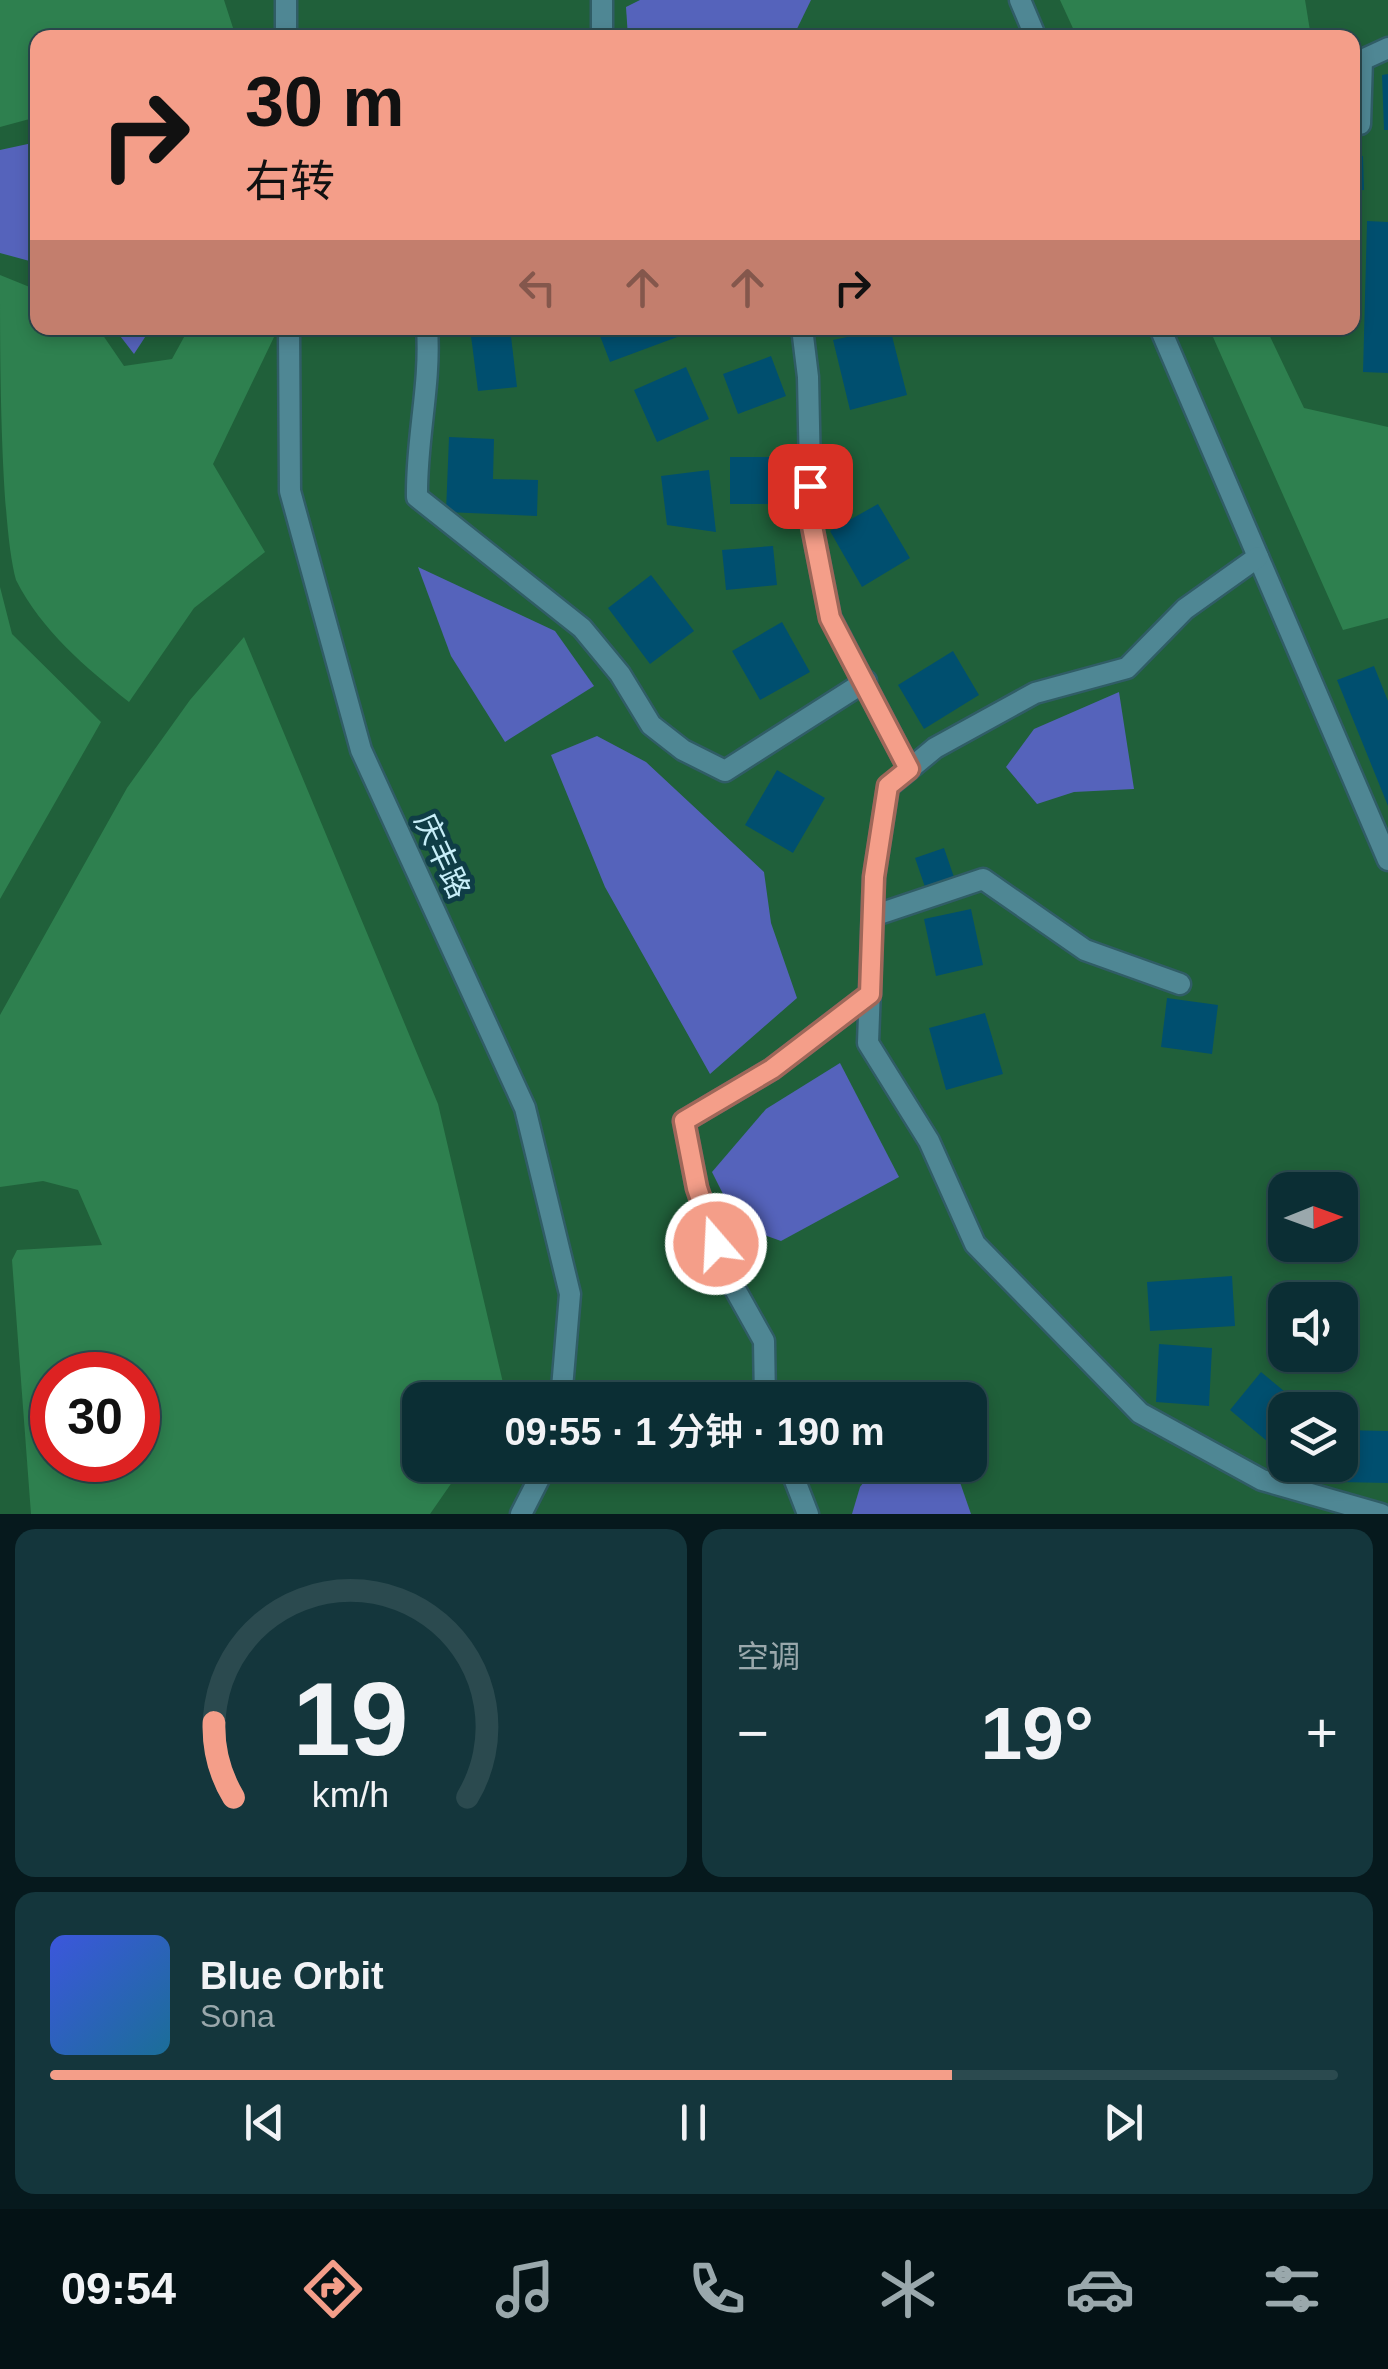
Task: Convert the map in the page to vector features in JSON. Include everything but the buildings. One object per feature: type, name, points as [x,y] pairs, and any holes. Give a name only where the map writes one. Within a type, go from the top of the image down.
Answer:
[{"type":"street","points":[[286,0],[286,30]]},
{"type":"street","points":[[602,0],[602,30]]},
{"type":"street","points":[[1020,0],[1033,30]]},
{"type":"street","points":[[1360,124],[1362,60],[1388,48]]},
{"type":"street","name":"庆丰路","points":[[289,335],[290,491],[361,750],[525,1108],[570,1294],[562,1382]]},
{"type":"street","points":[[428,335],[430,370],[416,464],[417,496],[582,628],[620,674],[652,724],[682,750],[725,772],[866,681]]},
{"type":"street","points":[[803,335],[808,377],[811,521],[830,618],[909,769]]},
{"type":"street","points":[[1163,335],[1388,860]]},
{"type":"street","points":[[1258,557],[1186,609],[1127,668],[1036,693],[936,748],[888,786],[872,916],[868,1043],[929,1141],[975,1244],[1140,1413],[1262,1480],[1381,1514]]},
{"type":"street","points":[[872,916],[982,879],[1085,950],[1180,984]]},
{"type":"street","points":[[765,1382],[764,1341],[726,1272],[697,1188],[684,1121],[772,1069],[870,994]]},
{"type":"street","points":[[521,1514],[537,1482]]},
{"type":"street","points":[[796,1482],[808,1514]]},
{"type":"green space","points":[[0,0],[1388,0],[1388,1514],[0,1514]]},
{"type":"green space","points":[[0,0],[224,0],[234,30],[30,30],[30,119],[0,127]]},
{"type":"green space","points":[[1060,0],[1305,0],[1310,30],[1074,30]]},
{"type":"green space","points":[[0,275],[30,287],[30,335],[103,335],[124,366],[172,359],[185,335],[275,335],[213,464],[265,552],[194,608],[129,702],[52,632],[16,580],[7,518]]},
{"type":"green space","points":[[1212,335],[1269,335],[1304,408],[1388,427],[1388,618],[1343,630]]},
{"type":"green space","points":[[0,587],[12,634],[101,722],[0,899]]},
{"type":"green space","points":[[244,637],[438,1104],[503,1382],[402,1382],[402,1482],[452,1482],[430,1514],[31,1514],[12,1260],[17,1250],[102,1245],[78,1190],[43,1181],[0,1187],[0,1015],[127,788],[190,700]]},
{"type":"water","points":[[640,0],[811,0],[796,30],[628,30],[626,7]]},
{"type":"water","points":[[30,144],[30,261],[0,253],[0,150]]},
{"type":"water","points":[[119,335],[146,335],[134,354]]},
{"type":"water","points":[[418,567],[555,631],[594,686],[505,742],[451,656]]},
{"type":"water","points":[[1119,692],[1134,789],[1074,792],[1037,804],[1006,767],[1034,729]]},
{"type":"water","points":[[597,736],[646,762],[764,872],[771,923],[797,998],[710,1074],[605,887],[551,755]]},
{"type":"water","points":[[840,1063],[899,1177],[781,1241],[739,1226],[712,1172],[766,1109]]},
{"type":"water","points":[[864,1482],[960,1482],[971,1514],[852,1514]]},
{"type":"route","points":[[716,1244],[697,1188],[684,1121],[772,1069],[870,994],[874,877],[888,786],[909,769],[830,618],[811,521],[810,486]]}]
